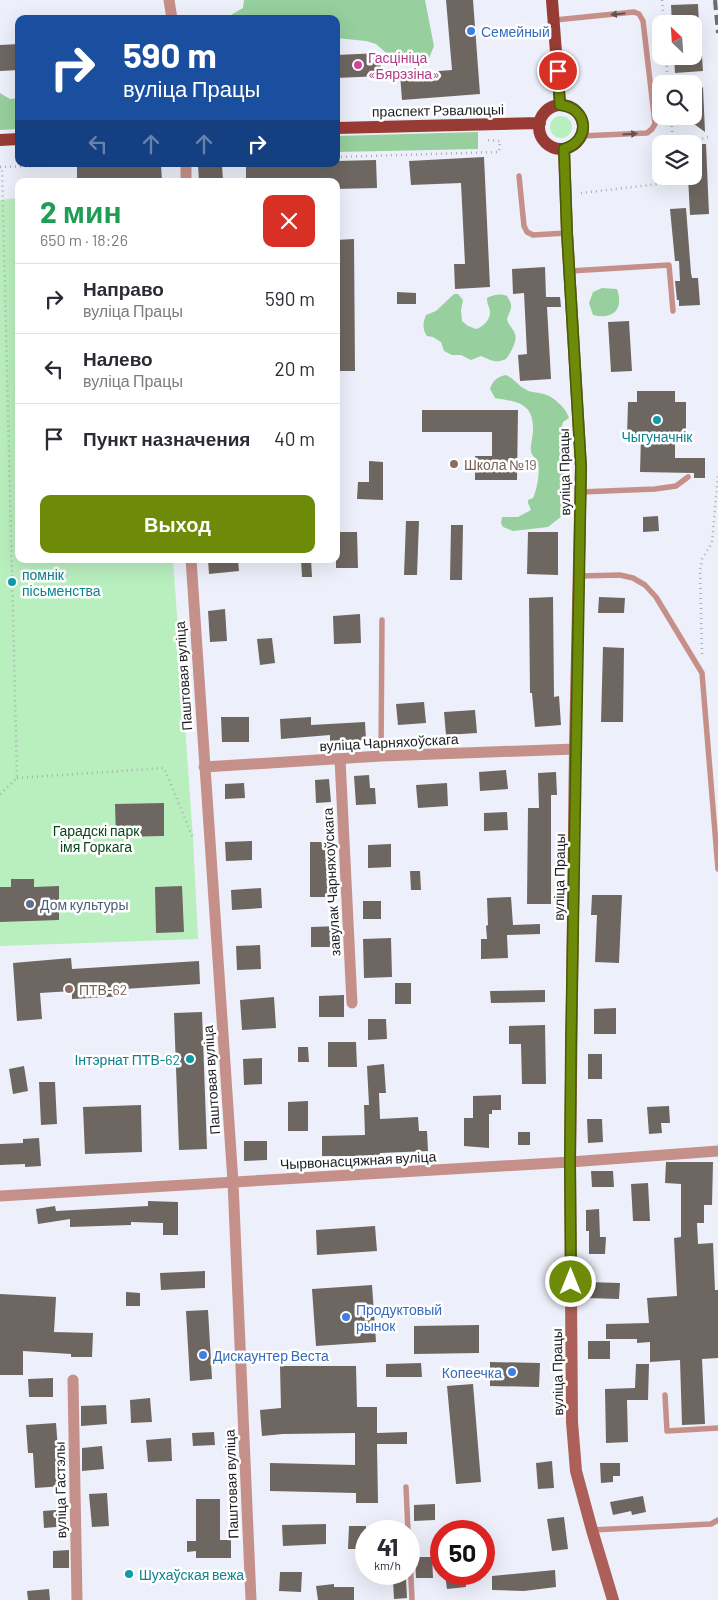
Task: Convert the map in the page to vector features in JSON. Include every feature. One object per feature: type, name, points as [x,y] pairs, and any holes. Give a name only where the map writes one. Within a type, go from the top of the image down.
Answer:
[{"type":"main road","points":[[552,0],[560,105]]},
{"type":"main road","points":[[560,105],[574,109],[579,114],[583,129],[577,142],[571,147],[564,149],[549,146],[544,141],[541,135],[540,124],[543,115],[548,110],[560,105]]},
{"type":"main road","name":"праспект Рэвалюцыі","points":[[340,128],[540,124]]},
{"type":"main road","points":[[0,140],[15,139]]},
{"type":"main road","name":"вуліца Працы","points":[[564,149],[581,467],[575,749],[570,1162],[572,1422],[576,1471],[613,1600]]},
{"type":"street","points":[[169,0],[171,15]]},
{"type":"street","name":"Паштовая вуліца","points":[[191,563],[233,1182],[251,1600]]},
{"type":"street","name":"вуліца Чарняхоўскага","points":[[204,767],[382,756],[575,749]]},
{"type":"street","name":"завулак Чарняхоўскага","points":[[340,759],[352,1002]]},
{"type":"street","name":"Чырвонасцяжная вуліца","points":[[0,1196],[718,1152]]},
{"type":"street","name":"вуліца Гастэлы","points":[[73,1380],[77,1600]]},
{"type":"lane","points":[[555,20],[634,12],[639,14],[643,21],[655,124],[647,133],[581,136]]},
{"type":"lane","points":[[519,176],[524,226],[527,232],[533,235],[567,233]]},
{"type":"lane","points":[[570,271],[670,265],[673,311]]},
{"type":"lane","points":[[581,492],[655,489],[676,486],[688,477]]},
{"type":"lane","points":[[579,576],[620,575],[633,578],[645,585],[656,597],[702,673],[718,869]]},
{"type":"lane","points":[[382,620],[382,756]]},
{"type":"lane","points":[[665,1395],[667,1431],[718,1428]]},
{"type":"lane","points":[[406,1487],[408,1520]]},
{"type":"lane","points":[[592,1530],[711,1524],[718,1520]]},
{"type":"lane","points":[[411,1585],[412,1600]]},
{"type":"path","points":[[662,0],[663,15]]},
{"type":"path","points":[[702,139],[708,137]]},
{"type":"path","points":[[340,157],[500,152],[500,141],[485,140]]},
{"type":"path","points":[[15,167],[1,167],[17,778]]},
{"type":"path","points":[[581,193],[652,185]]},
{"type":"path","points":[[702,673],[700,570],[702,558],[712,543],[718,474]]},
{"type":"path","points":[[0,794],[17,778],[164,768],[193,838]]},
{"type":"green space","points":[[244,0],[425,0],[434,46],[429,58],[422,62],[404,64],[395,61],[376,44],[340,38],[340,15],[231,15],[243,8]]},
{"type":"green space","points":[[0,93],[10,99],[15,98],[15,129],[0,130]]},
{"type":"green space","points":[[557,116],[565,116],[572,123],[572,131],[565,138],[557,138],[550,131],[550,123]]},
{"type":"green space","points":[[478,132],[478,149],[340,152],[340,136]]},
{"type":"green space","name":"Гарадскі парк імя Горкага","points":[[15,198],[15,563],[173,563],[193,838],[198,939],[0,946],[0,200]]},
{"type":"green space","points":[[602,288],[617,289],[619,296],[618,307],[616,311],[607,316],[593,315],[589,303],[593,292]]},
{"type":"green space","points":[[454,294],[458,294],[463,300],[461,310],[462,321],[476,329],[484,325],[488,320],[490,311],[487,298],[497,295],[507,296],[511,303],[511,310],[507,319],[516,337],[510,354],[506,359],[496,361],[481,356],[471,360],[461,355],[452,355],[444,351],[441,342],[427,336],[424,331],[426,315],[436,311]]},
{"type":"green space","points":[[506,375],[527,390],[552,398],[559,403],[569,418],[563,422],[561,430],[565,442],[561,451],[565,470],[563,487],[568,490],[568,503],[562,516],[548,527],[513,531],[503,527],[501,523],[502,517],[518,517],[531,510],[528,500],[533,498],[539,474],[537,461],[531,451],[533,422],[531,415],[527,409],[517,403],[495,398],[490,389],[496,379]]},
{"type":"building","points":[[446,0],[473,0],[480,94],[402,100],[400,74],[452,70]]},
{"type":"building","points":[[698,4],[699,15],[672,15],[671,5]]},
{"type":"building","points":[[15,44],[15,70],[0,71],[0,45]]},
{"type":"building","name":"Гасцініца «Бярэзіна»","points":[[380,53],[381,76],[340,78],[340,55]]},
{"type":"building","points":[[702,56],[703,71],[675,73],[675,65],[702,65]]},
{"type":"building","points":[[702,88],[705,132],[695,125],[702,125]]},
{"type":"building","points":[[702,144],[706,144],[709,214],[690,215],[688,185],[702,185]]},
{"type":"building","points":[[484,157],[490,287],[455,289],[454,264],[465,264],[461,183],[411,185],[409,161]]},
{"type":"building","points":[[376,160],[377,188],[340,189],[340,178],[246,178],[246,167],[340,167],[340,161]]},
{"type":"building","points":[[77,167],[161,167],[162,178],[77,178]]},
{"type":"building","points":[[198,167],[222,167],[223,178],[199,178]]},
{"type":"building","points":[[686,208],[691,273],[692,278],[698,278],[700,305],[679,306],[675,281],[680,281],[679,261],[675,261],[670,209]]},
{"type":"building","points":[[354,239],[355,371],[340,371],[340,240]]},
{"type":"building","points":[[545,267],[546,297],[560,297],[561,307],[547,307],[551,379],[520,381],[518,355],[527,354],[524,293],[513,294],[512,269]]},
{"type":"building","points":[[397,292],[416,293],[416,304],[397,304]]},
{"type":"building","points":[[629,321],[632,371],[611,372],[608,322]]},
{"type":"building","name":"Чыгуначнік","points":[[637,391],[675,391],[675,402],[686,402],[686,438],[675,438],[675,458],[705,458],[705,478],[694,478],[694,473],[640,472],[641,437],[627,437],[628,402],[637,402]]},
{"type":"building","points":[[422,410],[518,410],[517,480],[475,480],[475,456],[492,456],[492,432],[422,432]]},
{"type":"building","points":[[369,461],[383,462],[383,500],[357,499],[358,482],[369,482]]},
{"type":"building","points":[[658,516],[659,531],[643,532],[643,517]]},
{"type":"building","points":[[406,521],[419,521],[417,575],[404,575]]},
{"type":"building","points":[[451,525],[463,525],[462,580],[450,580]]},
{"type":"building","points":[[340,532],[357,532],[358,568],[336,568],[336,563],[340,563]]},
{"type":"building","points":[[528,532],[558,532],[558,575],[527,574]]},
{"type":"building","points":[[208,563],[238,563],[239,571],[209,574]]},
{"type":"building","points":[[301,563],[311,563],[312,577],[302,577]]},
{"type":"building","points":[[553,597],[554,697],[559,696],[561,725],[535,727],[532,693],[530,693],[529,598]]},
{"type":"building","points":[[599,597],[625,598],[624,613],[598,613]]},
{"type":"building","points":[[225,609],[227,641],[210,642],[208,611]]},
{"type":"building","points":[[360,614],[361,643],[334,644],[333,616]]},
{"type":"building","points":[[272,638],[275,663],[260,665],[257,639]]},
{"type":"building","points":[[603,647],[624,648],[623,722],[601,722]]},
{"type":"building","points":[[424,702],[426,723],[398,725],[396,704]]},
{"type":"building","points":[[475,710],[477,733],[446,735],[444,712]]},
{"type":"building","points":[[221,717],[249,717],[249,742],[222,742]]},
{"type":"building","points":[[311,717],[311,725],[365,722],[366,740],[330,741],[330,735],[281,739],[280,719]]},
{"type":"building","points":[[506,770],[508,789],[480,791],[479,772]]},
{"type":"building","points":[[556,772],[557,795],[551,795],[551,904],[527,904],[528,808],[539,808],[538,773]]},
{"type":"building","points":[[369,775],[370,788],[375,788],[376,804],[356,805],[354,776]]},
{"type":"building","points":[[329,779],[331,802],[316,803],[315,780]]},
{"type":"building","points":[[244,783],[245,798],[225,799],[225,784]]},
{"type":"building","points":[[447,783],[448,806],[418,808],[416,785]]},
{"type":"building","points":[[164,803],[164,836],[116,837],[115,804]]},
{"type":"building","points":[[507,812],[508,830],[484,831],[484,813]]},
{"type":"building","points":[[252,841],[252,860],[226,861],[225,842]]},
{"type":"building","points":[[310,842],[334,842],[334,897],[310,897]]},
{"type":"building","points":[[391,844],[391,867],[368,868],[368,845]]},
{"type":"building","points":[[410,871],[420,871],[421,890],[411,890]]},
{"type":"building","name":"Дом культуры","points":[[11,879],[34,879],[34,887],[59,886],[59,920],[0,922],[0,887],[11,887]]},
{"type":"building","points":[[182,886],[184,932],[156,933],[155,887]]},
{"type":"building","points":[[261,888],[262,908],[232,910],[231,890]]},
{"type":"building","points":[[592,895],[622,895],[619,963],[595,962],[597,915],[591,915]]},
{"type":"building","points":[[511,897],[513,925],[540,924],[540,934],[507,935],[508,958],[481,959],[481,939],[487,939],[487,898]]},
{"type":"building","points":[[363,901],[381,901],[381,919],[363,919]]},
{"type":"building","points":[[341,926],[341,947],[311,947],[311,927]]},
{"type":"building","points":[[391,938],[392,977],[364,978],[363,939]]},
{"type":"building","points":[[260,945],[261,969],[237,970],[236,946]]},
{"type":"building","name":"ПТВ-62","points":[[71,958],[72,969],[199,961],[200,984],[124,989],[124,996],[72,999],[72,991],[40,993],[42,1019],[17,1021],[13,963]]},
{"type":"building","points":[[395,983],[411,983],[411,1004],[395,1004]]},
{"type":"building","points":[[545,990],[545,1002],[491,1003],[490,991]]},
{"type":"building","points":[[344,995],[344,1017],[319,1017],[319,996]]},
{"type":"building","points":[[274,997],[276,1028],[242,1030],[240,1000]]},
{"type":"building","points":[[616,1008],[616,1034],[594,1034],[594,1009]]},
{"type":"building","points":[[202,1012],[207,1149],[179,1150],[174,1013]]},
{"type":"building","points":[[368,1019],[386,1019],[387,1039],[368,1040]]},
{"type":"building","points":[[545,1025],[546,1084],[522,1084],[521,1044],[509,1044],[509,1026]]},
{"type":"building","points":[[328,1042],[356,1042],[357,1067],[328,1067]]},
{"type":"building","points":[[298,1047],[308,1047],[309,1062],[298,1062]]},
{"type":"building","points":[[588,1054],[602,1054],[602,1079],[588,1079]]},
{"type":"building","points":[[262,1058],[262,1084],[244,1085],[243,1059]]},
{"type":"building","points":[[384,1064],[386,1093],[379,1093],[380,1119],[418,1117],[419,1131],[427,1131],[428,1151],[380,1153],[380,1156],[322,1156],[322,1136],[365,1135],[364,1105],[369,1105],[367,1066]]},
{"type":"building","points":[[24,1066],[28,1091],[13,1094],[9,1069]]},
{"type":"building","points":[[39,1082],[55,1082],[57,1124],[41,1125]]},
{"type":"building","points":[[501,1095],[501,1110],[492,1110],[492,1114],[489,1114],[489,1148],[464,1146],[464,1118],[473,1118],[473,1096]]},
{"type":"building","points":[[308,1101],[308,1131],[288,1131],[288,1102]]},
{"type":"building","points":[[141,1105],[142,1152],[85,1154],[83,1107]]},
{"type":"building","points":[[669,1106],[670,1123],[661,1123],[662,1133],[649,1134],[647,1107]]},
{"type":"building","points":[[587,1119],[602,1119],[603,1142],[588,1143]]},
{"type":"building","points":[[518,1132],[530,1132],[530,1145],[518,1145]]},
{"type":"building","points":[[39,1138],[41,1166],[25,1167],[25,1164],[0,1165],[0,1144],[23,1143],[23,1139]]},
{"type":"building","points":[[244,1141],[267,1141],[267,1160],[244,1161]]},
{"type":"building","points":[[666,1162],[713,1162],[712,1205],[704,1205],[704,1223],[697,1223],[698,1244],[713,1243],[715,1290],[718,1290],[718,1358],[702,1359],[705,1424],[682,1425],[680,1360],[650,1362],[650,1342],[637,1343],[637,1339],[606,1339],[606,1324],[649,1323],[647,1298],[677,1296],[674,1238],[681,1237],[681,1184],[665,1183]]},
{"type":"building","points":[[591,1171],[613,1171],[614,1187],[592,1187]]},
{"type":"building","points":[[648,1183],[650,1221],[633,1221],[631,1184]]},
{"type":"building","points":[[148,1201],[178,1202],[178,1235],[163,1235],[163,1223],[131,1222],[131,1225],[70,1227],[70,1219],[38,1224],[36,1209],[55,1206],[56,1211],[148,1206]]},
{"type":"building","points":[[599,1209],[600,1237],[606,1237],[605,1254],[589,1254],[589,1231],[586,1231],[586,1210]]},
{"type":"building","points":[[375,1226],[377,1251],[317,1255],[316,1230]]},
{"type":"building","points":[[205,1271],[205,1288],[161,1290],[160,1273]]},
{"type":"building","points":[[586,1282],[620,1283],[619,1299],[586,1298]]},
{"type":"building","points":[[372,1285],[376,1342],[316,1346],[312,1289]]},
{"type":"building","points":[[126,1292],[140,1293],[140,1306],[126,1306]]},
{"type":"building","points":[[0,1294],[56,1297],[54,1332],[93,1333],[92,1357],[71,1357],[71,1354],[23,1351],[23,1375],[0,1375]]},
{"type":"building","points":[[208,1310],[212,1379],[190,1381],[186,1311]]},
{"type":"building","points":[[479,1325],[479,1353],[414,1354],[414,1326]]},
{"type":"building","points":[[588,1341],[610,1341],[610,1359],[588,1359]]},
{"type":"building","points":[[490,1362],[540,1363],[539,1387],[490,1386]]},
{"type":"building","points":[[421,1363],[422,1377],[386,1377],[386,1364]]},
{"type":"building","points":[[636,1364],[649,1364],[648,1400],[627,1400],[628,1442],[606,1443],[605,1389],[635,1388]]},
{"type":"building","points":[[280,1366],[356,1366],[357,1407],[377,1407],[377,1433],[407,1432],[407,1444],[377,1444],[378,1503],[356,1503],[356,1493],[270,1491],[270,1463],[355,1465],[355,1433],[262,1436],[260,1410],[281,1408]]},
{"type":"building","points":[[53,1378],[53,1397],[29,1397],[28,1379]]},
{"type":"building","points":[[473,1384],[481,1482],[456,1484],[447,1386]]},
{"type":"building","points":[[150,1398],[152,1422],[131,1423],[130,1400]]},
{"type":"building","points":[[106,1405],[107,1424],[81,1426],[81,1406]]},
{"type":"building","points":[[56,1423],[59,1463],[62,1463],[63,1486],[35,1488],[33,1453],[28,1453],[26,1425]]},
{"type":"building","points":[[214,1432],[215,1445],[193,1446],[192,1433]]},
{"type":"building","points":[[171,1438],[172,1461],[148,1462],[146,1440]]},
{"type":"building","points":[[102,1446],[104,1469],[82,1471],[82,1448]]},
{"type":"building","points":[[552,1461],[554,1488],[538,1489],[536,1463]]},
{"type":"building","points":[[600,1463],[620,1463],[620,1476],[613,1476],[613,1482],[601,1483]]},
{"type":"building","points":[[107,1493],[109,1526],[92,1527],[89,1494]]},
{"type":"building","points":[[643,1496],[646,1512],[632,1515],[631,1511],[613,1515],[610,1502]]},
{"type":"building","points":[[196,1499],[220,1499],[220,1540],[231,1540],[231,1558],[196,1558],[196,1551],[187,1552],[187,1541],[196,1541]]},
{"type":"building","points":[[435,1504],[435,1520],[414,1520],[414,1505]]},
{"type":"building","points":[[68,1509],[68,1526],[44,1528],[43,1511]]},
{"type":"building","points":[[564,1517],[568,1549],[552,1551],[547,1519]]},
{"type":"building","points":[[326,1524],[326,1544],[283,1546],[282,1525]]},
{"type":"building","points":[[349,1526],[355,1526],[355,1549],[348,1549]]},
{"type":"building","points":[[69,1550],[69,1568],[53,1568],[53,1551]]},
{"type":"building","points":[[420,1557],[430,1557],[430,1578],[420,1578]]},
{"type":"building","points":[[555,1570],[556,1587],[524,1591],[492,1590],[492,1585],[495,1585],[495,1576]]},
{"type":"building","points":[[280,1572],[302,1572],[301,1592],[279,1591]]},
{"type":"building","points":[[334,1584],[334,1587],[354,1587],[354,1600],[318,1600],[316,1586]]},
{"type":"building","points":[[393,1585],[406,1585],[407,1598],[394,1599]]},
{"type":"building","points":[[446,1585],[466,1585],[466,1587],[447,1589]]},
{"type":"building","points":[[49,1589],[50,1600],[28,1600],[27,1591]]},
{"type":"railway","points":[[715,0],[718,33]]},
{"type":"place","name":"Семейный","points":[[471,31]]},
{"type":"place","name":"Гасцініца «Бярэзіна»","points":[[358,65]]},
{"type":"place","name":"Чыгуначнік","points":[[657,420]]},
{"type":"place","name":"Школа №19","points":[[454,464]]},
{"type":"place","name":"помнік пісьменства","points":[[12,582]]},
{"type":"place","name":"Дом культуры","points":[[30,904]]},
{"type":"place","name":"ПТВ-62","points":[[69,989]]},
{"type":"place","name":"Інтэрнат ПТВ-62","points":[[190,1059]]},
{"type":"place","name":"Продуктовый рынок","points":[[346,1317]]},
{"type":"place","name":"Дискаунтер Веста","points":[[203,1355]]},
{"type":"place","name":"Копеечка","points":[[512,1372]]},
{"type":"place","name":"Шухаўская вежа","points":[[129,1574]]},
{"type":"route","points":[[558,71],[560,105],[574,109],[579,114],[583,129],[577,142],[571,147],[564,149],[581,467],[571,1044],[571,1282]]}]
